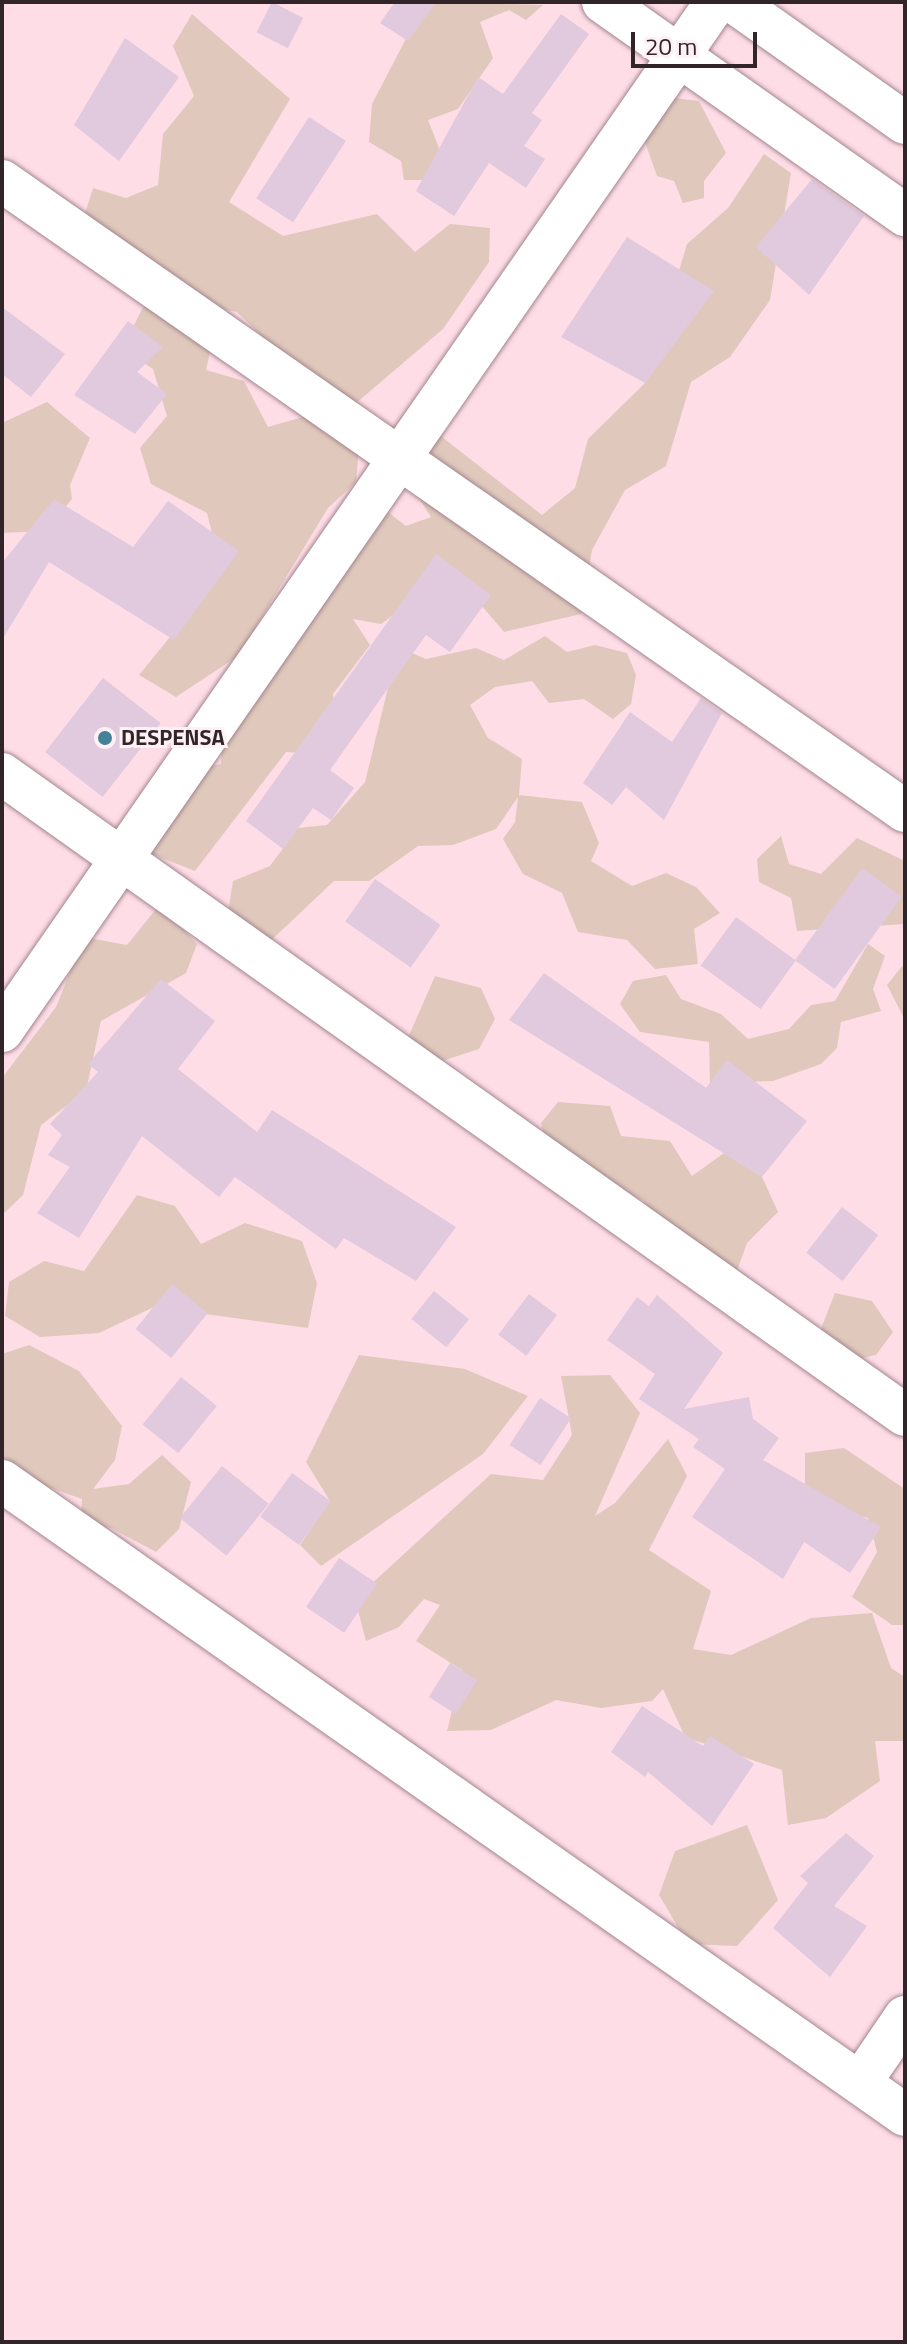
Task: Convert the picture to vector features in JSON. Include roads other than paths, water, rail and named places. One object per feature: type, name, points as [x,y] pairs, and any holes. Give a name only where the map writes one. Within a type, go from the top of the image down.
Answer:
[{"type":"street","points":[[603,2],[905,215]]},
{"type":"street","points":[[2,1031],[716,2]]},
{"type":"street","points":[[734,2],[905,123]]},
{"type":"street","points":[[2,181],[403,456],[905,811]]},
{"type":"street","points":[[2,774],[124,856],[905,1415]]},
{"type":"street","points":[[2,1481],[905,2115]]},
{"type":"street","points":[[860,2083],[905,2017]]},
{"type":"place","name":"DESPENSA","points":[[105,738]]}]
